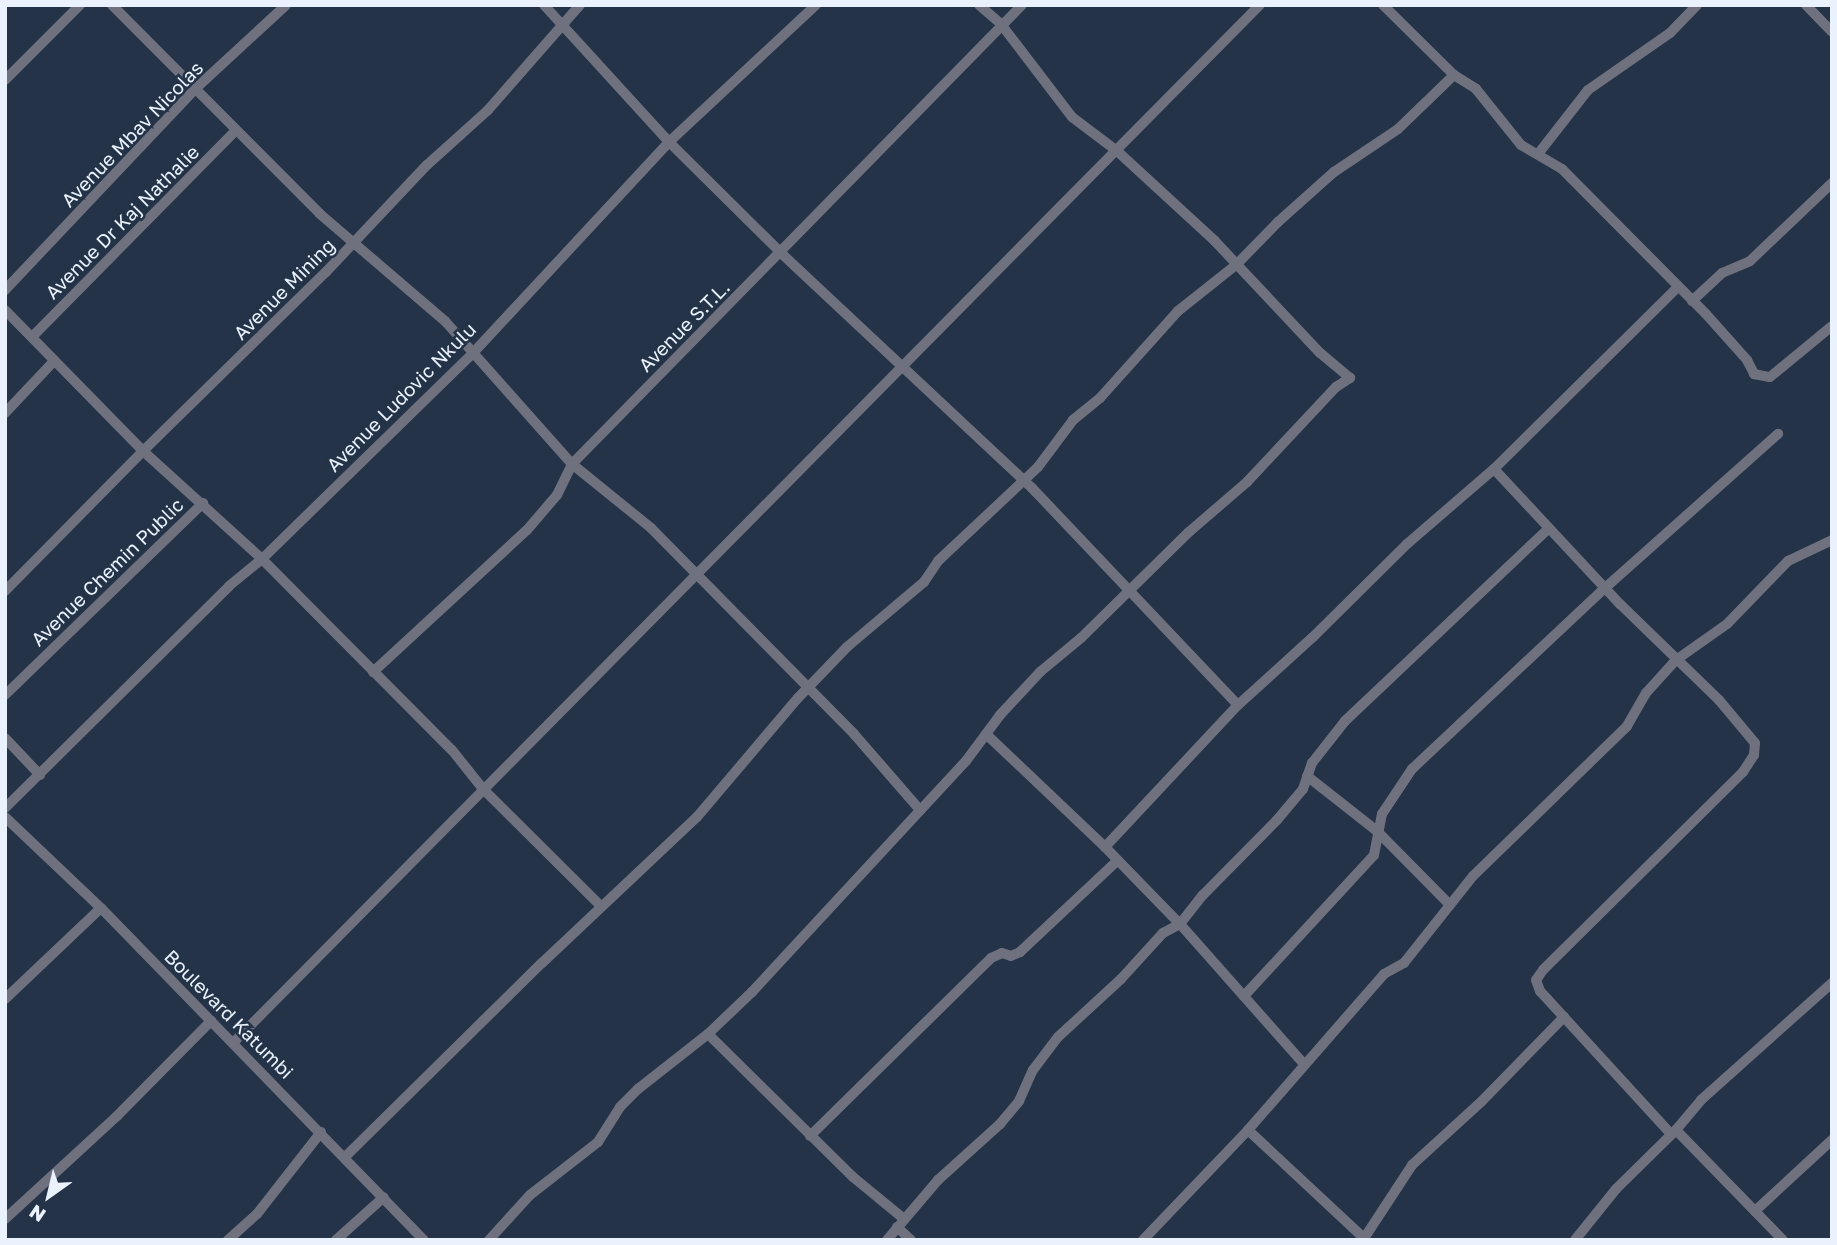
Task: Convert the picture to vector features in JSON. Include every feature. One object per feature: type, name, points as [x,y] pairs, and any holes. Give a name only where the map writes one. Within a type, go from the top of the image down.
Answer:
[{"type":"street","points":[[5,80],[80,5]]},
{"type":"street","points":[[111,5],[320,214],[445,321],[572,464],[651,528],[808,688],[920,810]]},
{"type":"street","name":"Avenue Mbav Nicolas","points":[[5,290],[194,90],[286,5]]},
{"type":"street","points":[[544,5],[669,142],[781,253],[1023,480],[1238,705]]},
{"type":"street","name":"Avenue Mining","points":[[5,591],[355,242],[427,165],[488,110],[580,5]]},
{"type":"street","name":"Avenue Ludovic Nkulu","points":[[5,808],[229,586],[262,559],[473,353],[669,142],[816,5]]},
{"type":"street","points":[[489,1240],[530,1195],[598,1142],[620,1107],[638,1089],[708,1034],[752,992],[966,761],[1040,672],[1081,638],[1189,532],[1247,482],[1336,387],[1350,377],[1320,354],[1237,264],[1117,151],[1072,117],[1001,24],[979,5]]},
{"type":"street","name":"Avenue S.T.L.","points":[[373,672],[527,530],[557,495],[572,464],[1022,5]]},
{"type":"street","points":[[233,1043],[1260,5]]},
{"type":"street","points":[[1383,5],[1454,75],[1476,89],[1521,145],[1562,169],[1692,301],[1746,359],[1754,374],[1770,377],[1832,326]]},
{"type":"street","points":[[1538,154],[1588,90],[1670,33],[1697,5]]},
{"type":"street","points":[[1806,5],[1831,30]]},
{"type":"street","points":[[346,1156],[601,906],[696,817],[847,647],[924,582],[938,561],[1038,467],[1073,420],[1100,397],[1178,311],[1237,264],[1318,185],[1346,163],[1382,142],[1454,75]]},
{"type":"street","name":"Avenue Dr Kaj Nathalie","points":[[33,336],[235,131]]},
{"type":"street","points":[[1692,301],[1723,273],[1750,261],[1832,183]]},
{"type":"street","points":[[1105,847],[1238,705],[1312,638],[1407,544],[1494,469],[1678,287]]},
{"type":"street","points":[[5,310],[144,451],[262,559],[452,750],[483,789],[601,906]]},
{"type":"street","points":[[5,413],[54,361]]},
{"type":"street","points":[[1244,996],[1374,855],[1382,814],[1412,769],[1605,588],[1778,434]]},
{"type":"street","points":[[1494,469],[1605,588],[1746,729],[1755,743],[1754,755],[1743,772],[1536,980],[1540,991],[1563,1017],[1783,1240]]},
{"type":"street","name":"Avenue Chemin Public","points":[[5,695],[202,503]]},
{"type":"street","points":[[887,1240],[946,1172],[1000,1124],[1019,1101],[1033,1070],[1058,1037],[1121,979],[1163,933],[1180,924],[1203,895],[1285,811],[1303,789],[1320,751],[1345,721],[1548,529]]},
{"type":"street","points":[[1143,1240],[1248,1130],[1384,974],[1404,963],[1472,876],[1627,726],[1646,693],[1676,660],[1727,624],[1788,561],[1832,540]]},
{"type":"street","points":[[986,734],[1105,847],[1180,924],[1304,1064]]},
{"type":"street","points":[[5,738],[40,775]]},
{"type":"street","points":[[1307,776],[1377,831],[1450,905]]},
{"type":"street","name":"Boulevard Katumbi","points":[[5,817],[101,908],[346,1156],[424,1240]]},
{"type":"street","points":[[810,1136],[991,958],[1002,953],[1011,956],[1020,952],[1118,860]]},
{"type":"street","points":[[5,999],[101,908]]},
{"type":"street","points":[[1575,1240],[1616,1189],[1674,1132],[1701,1100],[1832,983]]},
{"type":"street","points":[[1248,1130],[1364,1239],[1412,1164],[1481,1102],[1563,1017]]},
{"type":"street","points":[[5,1219],[117,1116],[211,1021]]},
{"type":"street","points":[[708,1034],[900,1223],[911,1240]]},
{"type":"street","points":[[228,1240],[257,1214],[321,1132]]},
{"type":"street","points":[[1755,1211],[1832,1140]]},
{"type":"street","points":[[337,1240],[384,1197]]}]
